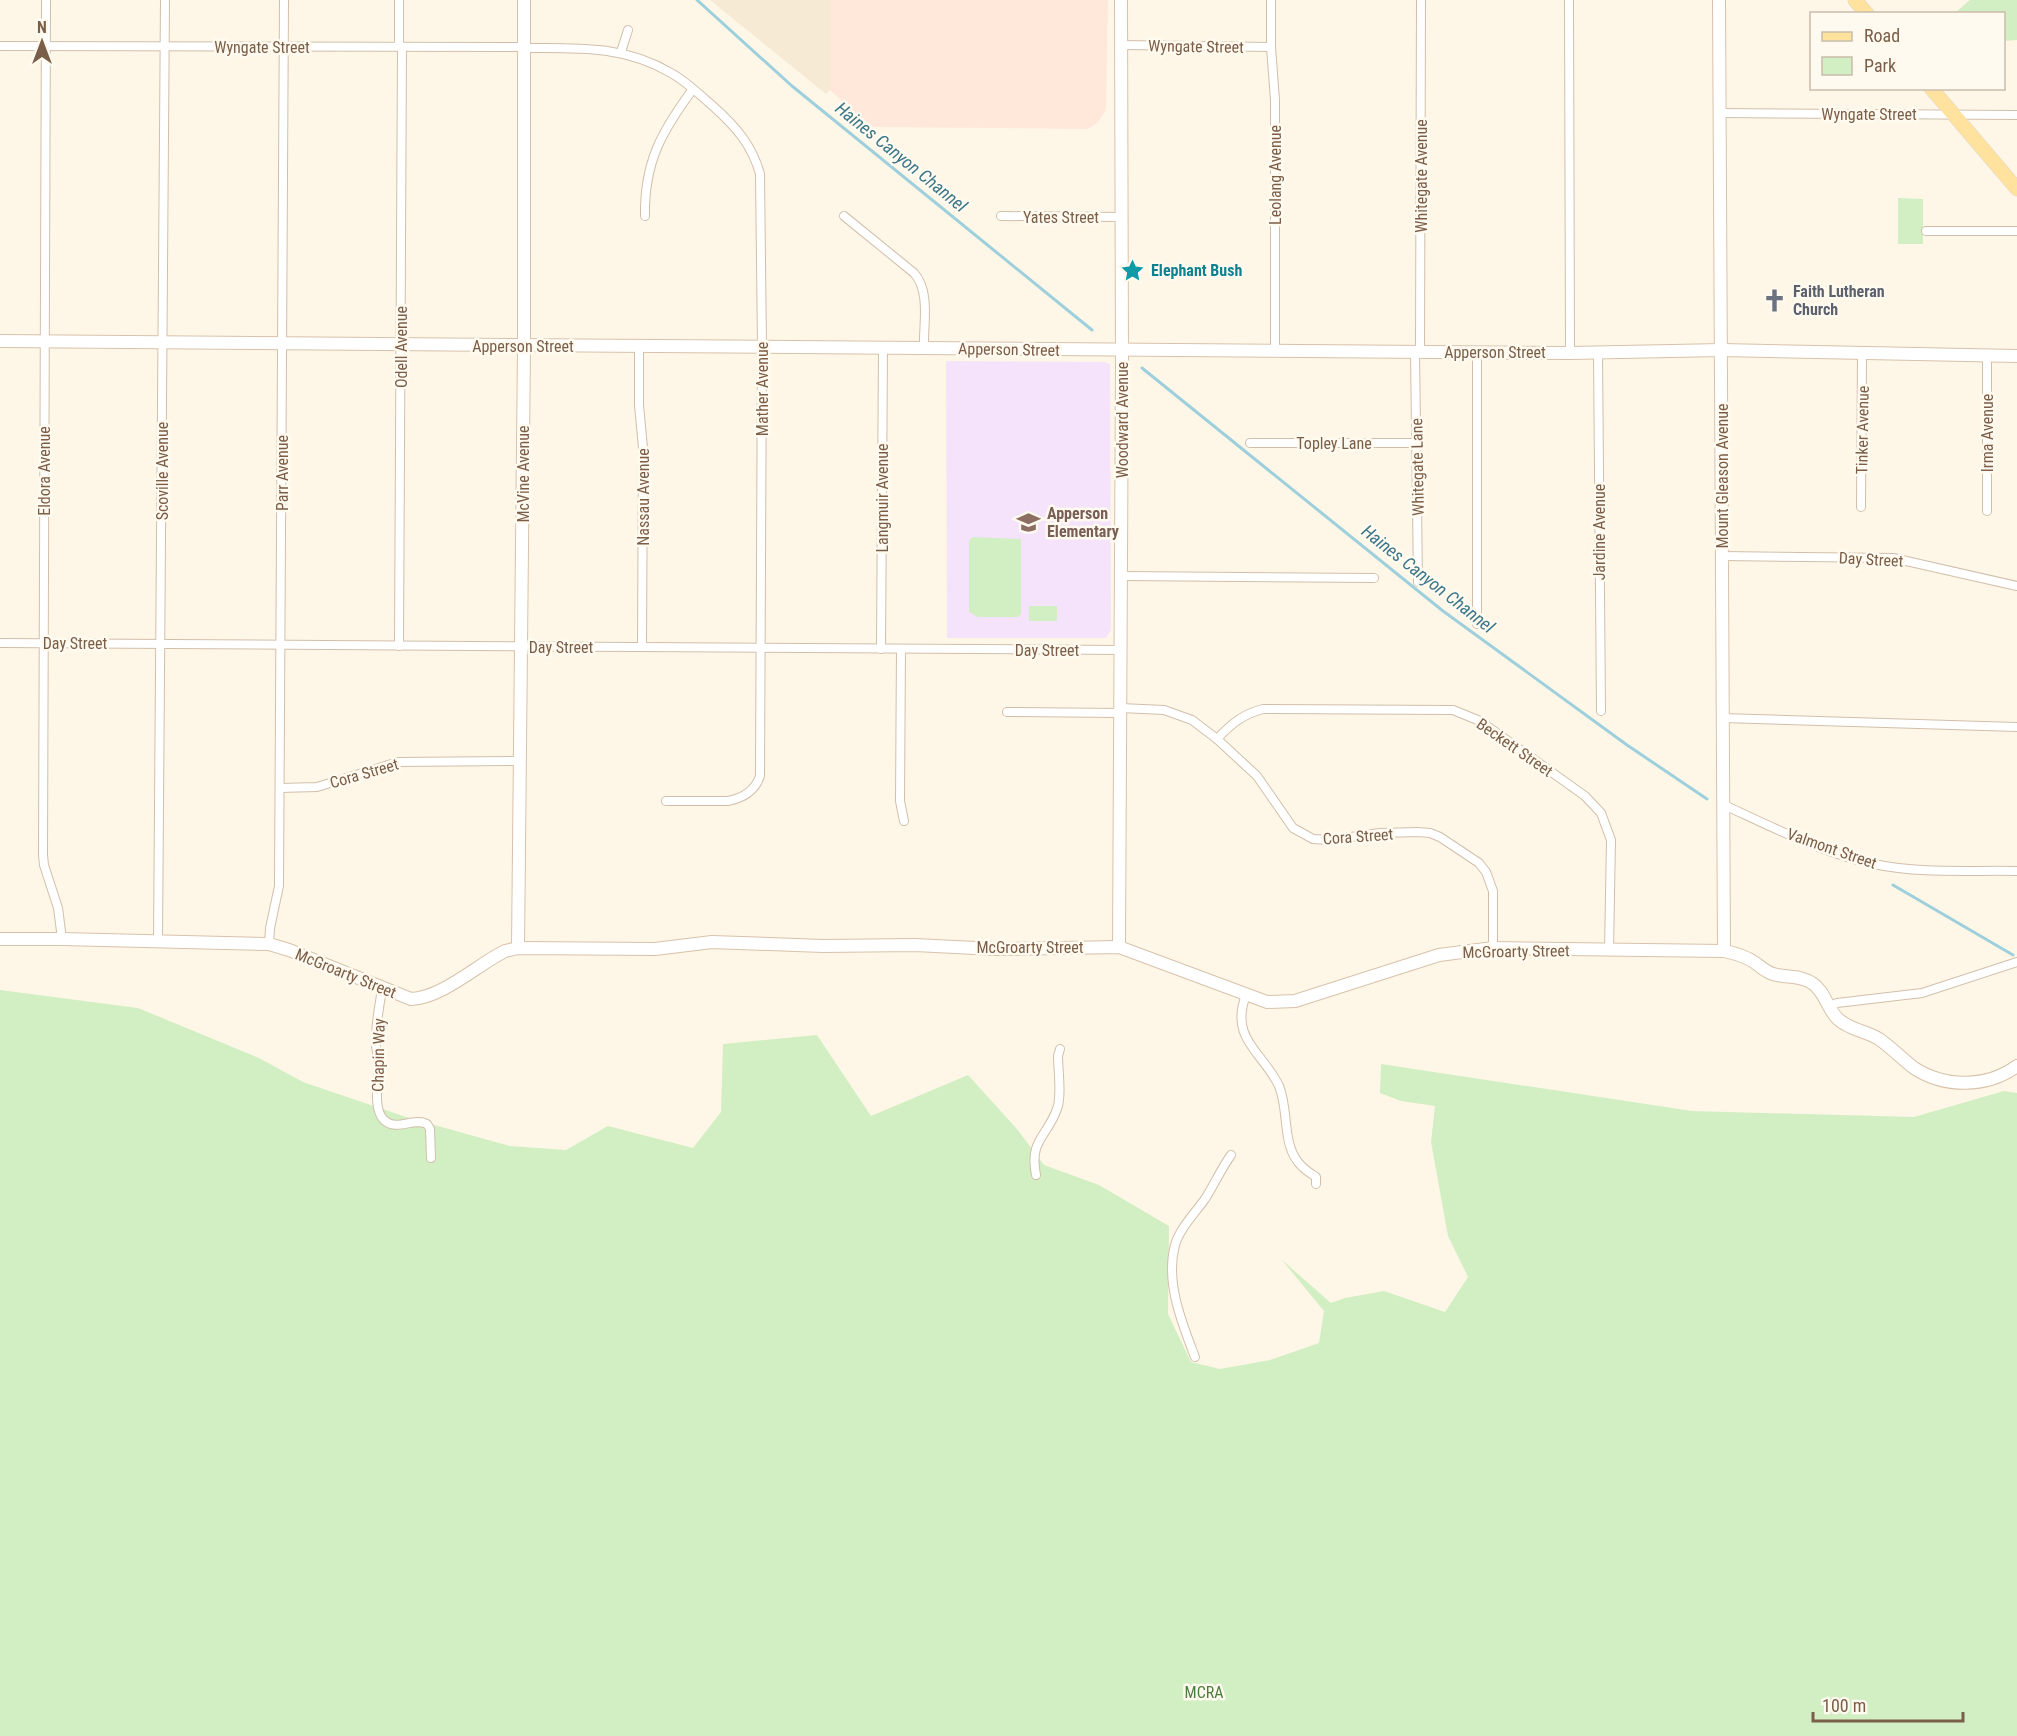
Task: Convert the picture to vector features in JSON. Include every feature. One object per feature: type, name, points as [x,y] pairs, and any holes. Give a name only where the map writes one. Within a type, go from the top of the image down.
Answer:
[{"type":"main road","points":[[1855,0],[1865,12]]},
{"type":"main road","points":[[1933,90],[2017,189]]},
{"type":"street","name":"Eldora Avenue","points":[[46,0],[43,861],[58,908],[62,939]]},
{"type":"street","name":"Scoville Avenue","points":[[158,942],[165,0]]},
{"type":"street","name":"Parr Avenue","points":[[269,944],[279,886],[284,0]]},
{"type":"street","name":"Odell Avenue","points":[[399,0],[401,345],[399,646]]},
{"type":"street","name":"McVine Avenue","points":[[518,948],[524,346],[524,0]]},
{"type":"street","name":"Woodward Avenue","points":[[1119,947],[1122,576],[1121,0]]},
{"type":"street","name":"Leolang Avenue","points":[[1271,0],[1271,47],[1275,100],[1275,351]]},
{"type":"street","name":"Whitegate Avenue","points":[[1418,351],[1421,0]]},
{"type":"street","points":[[1569,0],[1570,352]]},
{"type":"street","name":"Mount Gleason Avenue","points":[[1719,0],[1724,951]]},
{"type":"street","points":[[621,52],[628,30]]},
{"type":"street","name":"Wyngate Street","points":[[1121,45],[1271,47]]},
{"type":"street","name":"Wyngate Street","points":[[0,46],[524,47]]},
{"type":"street","name":"Mather Avenue","points":[[524,47],[583,48],[621,52],[661,68],[693,89],[738,130],[752,151],[760,174],[762,347],[760,776],[758,783],[738,799],[666,801]]},
{"type":"street","points":[[645,216],[647,177],[654,153],[666,127],[693,89]]},
{"type":"street","name":"Wyngate Street","points":[[1720,113],[2017,115]]},
{"type":"street","points":[[844,216],[920,280],[924,295],[924,348]]},
{"type":"street","name":"Yates Street","points":[[1000,216],[1122,217]]},
{"type":"street","points":[[1926,231],[2017,231]]},
{"type":"street","name":"Apperson Street","points":[[0,341],[1275,351],[1722,350],[2017,356]]},
{"type":"street","name":"Nassau Avenue","points":[[639,347],[639,405],[643,459],[642,647]]},
{"type":"street","name":"Langmuir Avenue","points":[[881,649],[883,348]]},
{"type":"street","name":"Whitegate Lane","points":[[1418,351],[1418,582]]},
{"type":"street","points":[[1477,624],[1478,352]]},
{"type":"street","name":"Jardine Avenue","points":[[1598,352],[1601,711]]},
{"type":"street","name":"Tinker Avenue","points":[[1861,507],[1862,354]]},
{"type":"street","name":"Irma Avenue","points":[[1987,356],[1987,511]]},
{"type":"street","name":"Topley Lane","points":[[1250,443],[1417,443]]},
{"type":"street","name":"Day Street","points":[[1722,556],[1893,558],[2017,586]]},
{"type":"street","points":[[1122,576],[1374,578]]},
{"type":"street","name":"Day Street","points":[[0,643],[1121,650]]},
{"type":"street","points":[[901,649],[900,801],[904,821]]},
{"type":"street","name":"Cora Street","points":[[1007,712],[1121,711],[1154,708],[1174,712],[1192,720],[1217,739],[1257,776],[1291,825],[1305,836],[1329,840],[1380,833],[1430,833],[1440,837],[1479,863],[1486,872],[1493,891],[1493,948]]},
{"type":"street","name":"Beckett Street","points":[[1217,739],[1249,712],[1263,709],[1453,710],[1480,721],[1585,796],[1601,813],[1611,840],[1609,950]]},
{"type":"street","points":[[1723,718],[2017,727]]},
{"type":"street","name":"Cora Street","points":[[280,788],[316,787],[398,762],[521,761]]},
{"type":"street","name":"Valmont Street","points":[[1724,805],[1819,846],[1875,864],[1913,869],[2017,871]]},
{"type":"street","name":"McGroarty Street","points":[[0,939],[269,944],[411,999],[419,998],[463,977],[496,956],[518,948],[655,949],[712,942],[788,945],[925,945],[995,949],[1119,947],[1246,995],[1271,1002],[1295,1001],[1439,955],[1493,948],[1724,951],[1746,958],[1771,974],[1807,980],[1819,989],[1827,1006],[1845,1024],[1873,1035],[1915,1068],[1936,1079],[1974,1083],[2002,1074],[2017,1066]]},
{"type":"street","points":[[1827,1006],[1922,993],[2017,962]]},
{"type":"street","name":"Chapin Way","points":[[382,988],[376,1039],[379,1064],[378,1106],[384,1120],[393,1125],[419,1121],[427,1124],[430,1129],[431,1158]]},
{"type":"street","points":[[1246,995],[1241,1008],[1243,1030],[1254,1052],[1279,1087],[1292,1153],[1303,1168],[1316,1178],[1316,1184]]},
{"type":"street","points":[[1036,1175],[1033,1161],[1038,1140],[1058,1106],[1060,1049]]},
{"type":"street","points":[[1195,1357],[1179,1314],[1173,1261],[1175,1245],[1231,1155]]},
{"type":"shaded area","points":[[710,0],[830,0],[830,90],[826,94]]},
{"type":"shaded area","points":[[830,0],[1108,0],[1106,110],[1098,122],[1088,129],[870,127],[830,90]]},
{"type":"shaded area","name":"Apperson Elementary","points":[[946,361],[1104,362],[1110,364],[1111,630],[1106,638],[947,638]]},
{"type":"green space","points":[[1970,0],[2017,0],[2017,40],[2005,41],[2005,12],[1956,12]]},
{"type":"green space","points":[[1898,198],[1923,199],[1923,244],[1898,244]]},
{"type":"green space","points":[[973,537],[1021,539],[1021,614],[1018,617],[978,617],[969,612],[969,541]]},
{"type":"green space","points":[[1029,606],[1057,606],[1057,621],[1029,621]]},
{"type":"green space","name":"MCRA","points":[[0,990],[138,1008],[259,1058],[303,1082],[409,1118],[510,1146],[566,1150],[608,1126],[693,1148],[721,1112],[723,1044],[817,1035],[871,1116],[968,1075],[1017,1129],[1044,1165],[1099,1185],[1169,1226],[1168,1314],[1191,1362],[1220,1369],[1270,1360],[1319,1343],[1324,1311],[1282,1260],[1331,1303],[1384,1291],[1445,1312],[1468,1277],[1448,1236],[1431,1142],[1435,1106],[1401,1101],[1380,1093],[1381,1064],[1692,1111],[1914,1117],[2004,1091],[2017,1093],[2017,1736],[0,1736]]},
{"type":"waterway","name":"Haines Canyon Channel","points":[[697,0],[792,86],[1092,330]]},
{"type":"waterway","name":"Haines Canyon Channel","points":[[1142,368],[1443,611],[1627,745],[1707,799]]},
{"type":"waterway","name":"Haines Canyon Channel","points":[[1893,885],[2013,955]]},
{"type":"place","name":"Elephant Bush","points":[[1133,270]]},
{"type":"place","name":"Faith Lutheran Church","points":[[1775,300]]},
{"type":"place","name":"Apperson Elementary","points":[[1029,522]]}]
